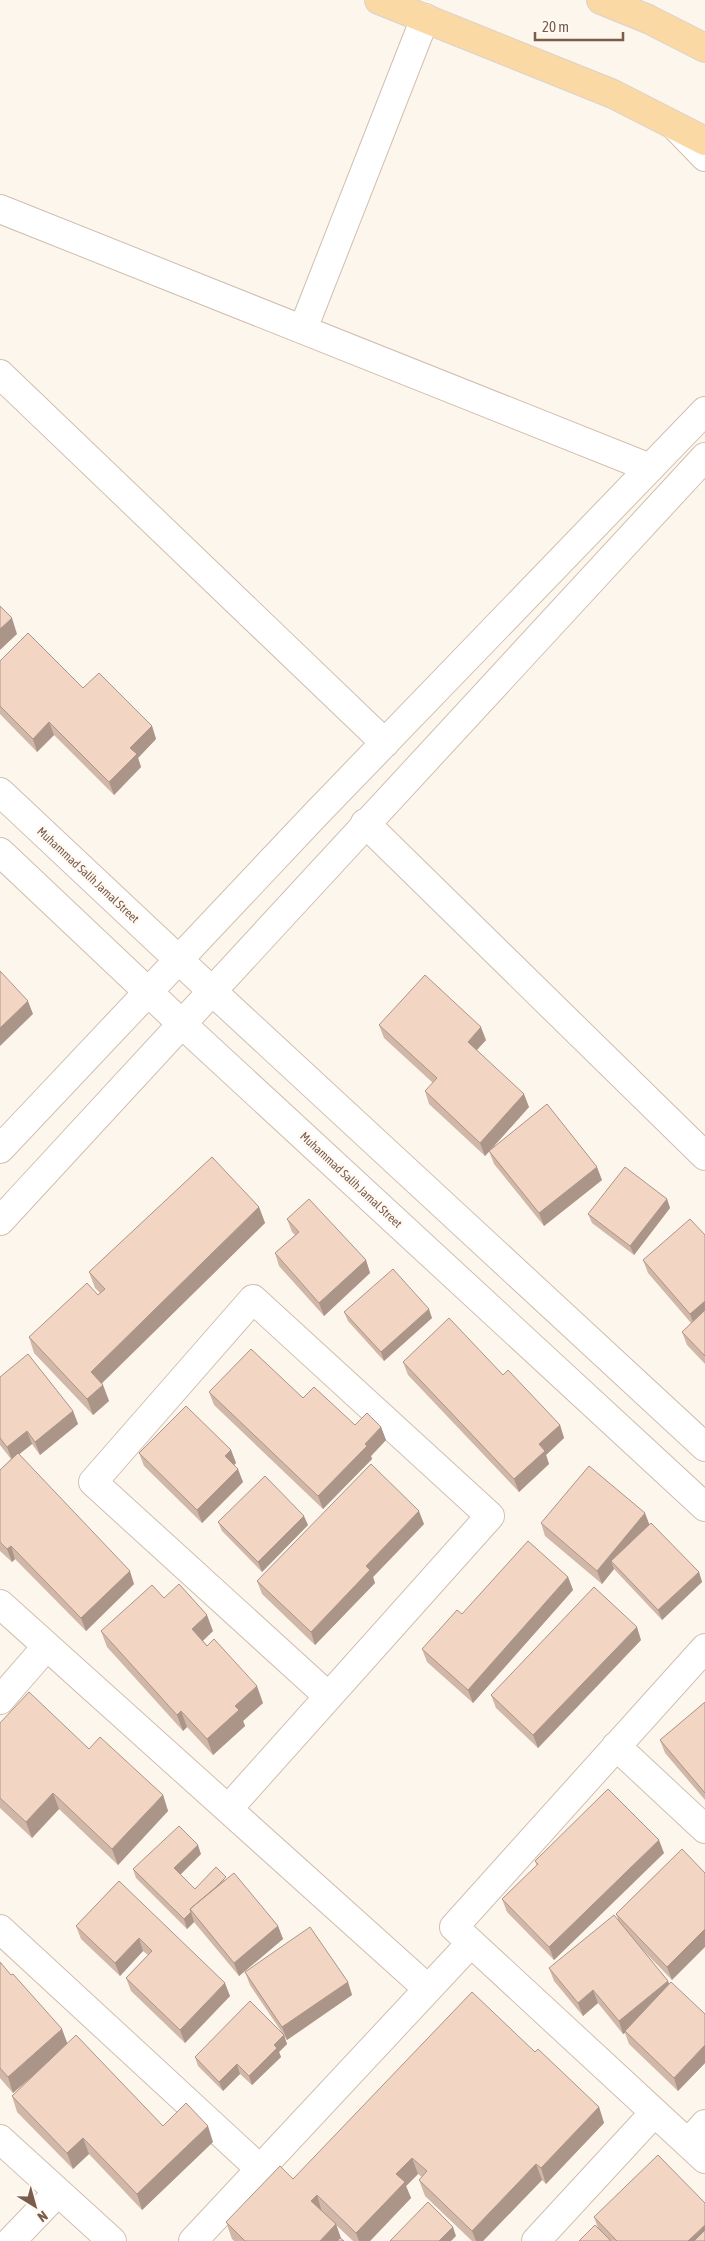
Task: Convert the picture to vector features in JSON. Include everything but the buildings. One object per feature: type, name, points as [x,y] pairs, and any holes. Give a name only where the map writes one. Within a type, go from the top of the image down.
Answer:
[{"type":"main road","points":[[380,0],[613,94],[705,140]]},
{"type":"main road","points":[[601,0],[648,19],[705,48]]},
{"type":"street","points":[[303,330],[425,18]]},
{"type":"street","points":[[675,126],[705,157]]},
{"type":"street","points":[[0,209],[650,468]]},
{"type":"street","points":[[0,374],[385,743]]},
{"type":"street","points":[[0,1149],[178,959],[705,411]]},
{"type":"street","points":[[0,1221],[705,457]]},
{"type":"street","name":"Muhammad Salih Jamal Street","points":[[0,792],[212,991],[705,1446]]},
{"type":"street","points":[[365,824],[705,1156]]},
{"type":"street","name":"Muhammad Salih Jamal Street","points":[[0,852],[182,1024],[705,1507]]},
{"type":"street","points":[[228,1809],[490,1516],[253,1299],[93,1482],[328,1696]]},
{"type":"street","points":[[0,1604],[428,1989]]},
{"type":"street","points":[[0,1700],[47,1646]]},
{"type":"street","points":[[699,2142],[654,2113],[470,1944],[454,1927],[705,1648]]},
{"type":"street","points":[[616,1746],[705,1829]]},
{"type":"street","points":[[0,1929],[260,2169]]},
{"type":"street","points":[[193,2241],[470,1944]]},
{"type":"street","points":[[536,2241],[654,2113]]},
{"type":"street","points":[[0,2139],[112,2241]]},
{"type":"street","points":[[11,2241],[58,2192]]}]
